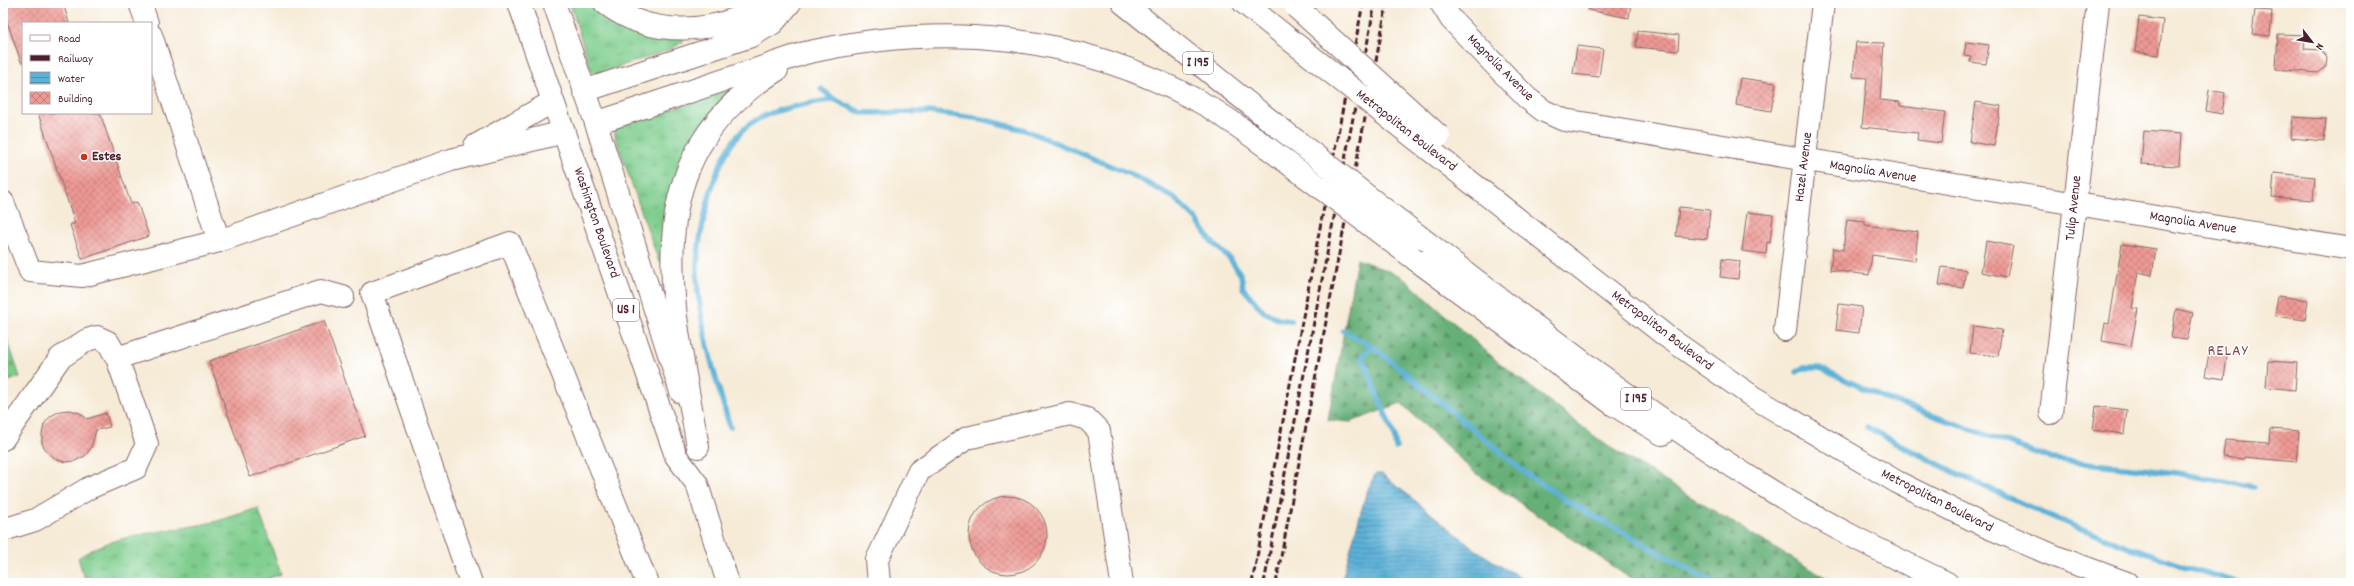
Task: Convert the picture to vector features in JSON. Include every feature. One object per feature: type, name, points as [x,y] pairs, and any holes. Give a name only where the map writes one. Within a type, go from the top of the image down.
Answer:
[{"type":"main road","points":[[140,3],[147,22]]},
{"type":"main road","name":"Washington Boulevard","points":[[518,3],[676,456],[697,484]]},
{"type":"main road","name":"Washington Boulevard","points":[[554,3],[596,123],[698,447],[697,484],[728,583]]},
{"type":"main road","points":[[605,3],[613,9],[638,20],[666,28],[692,30],[714,26],[739,18],[766,3]]},
{"type":"main road","points":[[451,160],[552,102],[751,36],[773,22],[790,3]]},
{"type":"main road","name":"I 195","points":[[1123,3],[1272,122],[1525,318],[1693,440],[1762,486],[1863,542],[1947,583]]},
{"type":"main road","name":"Metropolitan Boulevard","points":[[1244,3],[1289,39],[1437,145],[1600,283],[1666,336],[1731,382],[1897,482],[1985,526],[2056,557],[2127,583]]},
{"type":"main road","name":"Magnolia Avenue","points":[[1441,3],[1451,19],[1527,98],[1544,111],[1564,120],[1805,161],[2351,249]]},
{"type":"main road","name":"Hazel Avenue","points":[[1785,330],[1823,3]]},
{"type":"main road","name":"Tulip Avenue","points":[[2051,413],[2098,3]]},
{"type":"main road","points":[[1294,5],[1437,145]]},
{"type":"main road","points":[[3,202],[30,272],[82,276],[219,241],[451,160],[596,123],[805,53],[884,38],[925,35],[984,37],[1036,43],[1084,54],[1130,70],[1170,87],[1201,103],[1268,148],[1416,260],[1614,404],[1686,450],[1760,491],[1863,542]]},
{"type":"main road","points":[[152,38],[219,241]]},
{"type":"main road","points":[[698,447],[674,306],[672,262],[673,223],[679,192],[691,161],[707,132],[728,108],[755,84],[805,53]]},
{"type":"main road","points":[[471,583],[372,293],[510,243],[647,583]]},
{"type":"main road","points":[[117,358],[321,292],[343,296]]},
{"type":"main road","points":[[3,439],[60,358],[87,340],[97,336],[108,342],[117,358],[146,444],[136,468],[89,488],[35,520],[3,530]]},
{"type":"main road","points":[[879,583],[877,560],[920,471],[967,438],[1070,414],[1087,419],[1099,431],[1122,583]]},
{"type":"green space","points":[[570,3],[593,3],[608,15],[681,38],[683,42],[669,50],[597,74],[591,71]]},
{"type":"green space","points":[[734,88],[663,261],[659,262],[615,136],[615,130],[618,127]]},
{"type":"green space","points":[[1357,259],[1401,276],[1497,361],[1606,445],[1791,558],[1836,583],[1637,583],[1473,471],[1401,403],[1351,422],[1328,420]]},
{"type":"green space","points":[[3,326],[20,377],[3,383]]},
{"type":"green space","points":[[258,508],[281,574],[256,583],[86,583],[78,558],[91,550],[105,544],[134,536],[201,525]]},
{"type":"water","points":[[1375,474],[1382,474],[1475,549],[1502,567],[1532,583],[1341,583],[1366,494]]},
{"type":"building","points":[[3,3],[63,3],[69,22],[22,22],[21,62],[3,10]]},
{"type":"building","points":[[1589,3],[1631,3],[1629,18],[1588,10]]},
{"type":"building","points":[[2255,10],[2272,11],[2270,36],[2252,34]]},
{"type":"building","points":[[2139,17],[2163,20],[2159,55],[2135,52]]},
{"type":"building","points":[[1638,31],[1679,35],[1678,51],[1636,47]]},
{"type":"building","points":[[2278,34],[2305,35],[2304,49],[2321,50],[2327,58],[2326,67],[2318,73],[2276,69]]},
{"type":"building","points":[[1856,42],[1884,43],[1880,100],[1900,102],[1900,106],[1945,112],[1941,143],[1917,140],[1918,133],[1862,127],[1867,78],[1853,77]]},
{"type":"building","points":[[1966,42],[1989,45],[1986,64],[1970,62],[1971,57],[1964,56]]},
{"type":"building","points":[[1577,46],[1603,49],[1599,77],[1573,74]]},
{"type":"building","points":[[1740,78],[1776,83],[1771,111],[1736,105]]},
{"type":"building","points":[[2209,90],[2225,93],[2222,114],[2206,111]]},
{"type":"building","points":[[1976,102],[2001,106],[1994,146],[1970,142]]},
{"type":"building","name":"Estes","points":[[38,114],[100,114],[131,204],[137,202],[149,236],[82,259],[70,225],[75,223]]},
{"type":"building","points":[[2293,117],[2326,119],[2324,141],[2291,138]]},
{"type":"building","points":[[2144,131],[2181,134],[2179,166],[2141,164]]},
{"type":"building","points":[[2274,173],[2315,177],[2313,200],[2272,197]]},
{"type":"building","points":[[1679,207],[1710,210],[1707,239],[1676,236]]},
{"type":"building","points":[[1747,212],[1773,215],[1770,243],[1767,242],[1766,254],[1742,251]]},
{"type":"building","points":[[1847,219],[1865,221],[1865,225],[1918,232],[1915,261],[1872,255],[1869,275],[1830,270],[1833,248],[1843,250]]},
{"type":"building","points":[[1986,241],[2013,246],[2007,277],[1981,272]]},
{"type":"building","points":[[2122,244],[2156,249],[2152,275],[2138,272],[2132,308],[2138,309],[2131,346],[2102,341],[2105,323],[2109,324]]},
{"type":"building","points":[[1722,259],[1740,261],[1738,279],[1720,277]]},
{"type":"building","points":[[1942,267],[1966,270],[1963,288],[1939,285]]},
{"type":"building","points":[[2278,296],[2308,300],[2305,320],[2275,316]]},
{"type":"building","points":[[1839,304],[1862,307],[1859,333],[1836,330]]},
{"type":"building","points":[[2176,309],[2193,313],[2187,340],[2171,338]]},
{"type":"building","points":[[324,321],[365,436],[250,477],[209,361]]},
{"type":"building","points":[[1973,326],[2002,330],[1998,356],[1970,353]]},
{"type":"building","points":[[2209,353],[2227,356],[2224,379],[2205,376]]},
{"type":"building","points":[[2268,361],[2297,363],[2295,390],[2266,387]]},
{"type":"building","points":[[2096,406],[2127,410],[2124,434],[2093,430]]},
{"type":"building","points":[[70,410],[80,413],[87,419],[106,413],[110,427],[96,430],[91,448],[85,456],[75,461],[65,462],[56,459],[48,453],[42,444],[42,434],[44,424],[51,416],[60,411]]},
{"type":"building","points":[[2270,429],[2299,431],[2296,462],[2244,457],[2244,459],[2223,457],[2225,440],[2269,443]]},
{"type":"building","points":[[1008,496],[1023,499],[1036,507],[1044,520],[1047,535],[1044,550],[1036,563],[1023,571],[1008,574],[993,571],[980,563],[972,550],[969,535],[972,520],[980,507],[993,499]]},
{"type":"waterway","points":[[821,89],[834,99],[862,113],[929,112],[982,119],[1025,130],[1130,174],[1173,197],[1196,219],[1211,241],[1230,259],[1241,275],[1243,288],[1263,311],[1278,319],[1291,321]]},
{"type":"waterway","points":[[730,427],[708,349],[700,308],[698,288],[697,261],[699,244],[713,183],[720,164],[736,138],[742,131],[761,117],[785,109],[834,99]]},
{"type":"waterway","points":[[1343,331],[1372,346],[1529,476],[1569,502],[1713,583]]},
{"type":"waterway","points":[[1372,346],[1362,357],[1394,435],[1396,448]]},
{"type":"waterway","points":[[1797,372],[1803,368],[1820,368],[1882,397],[2052,459],[2177,473],[2254,487]]},
{"type":"waterway","points":[[1867,427],[1957,474],[2049,516],[2143,552],[2240,583]]},
{"type":"railway","points":[[1252,583],[1363,3]]},
{"type":"railway","points":[[1264,583],[1375,3]]},
{"type":"railway","points":[[1276,583],[1387,3]]},
{"type":"place","name":"Estes","points":[[84,157]]},
{"type":"district","name":"RELAY","points":[[2228,351]]}]
